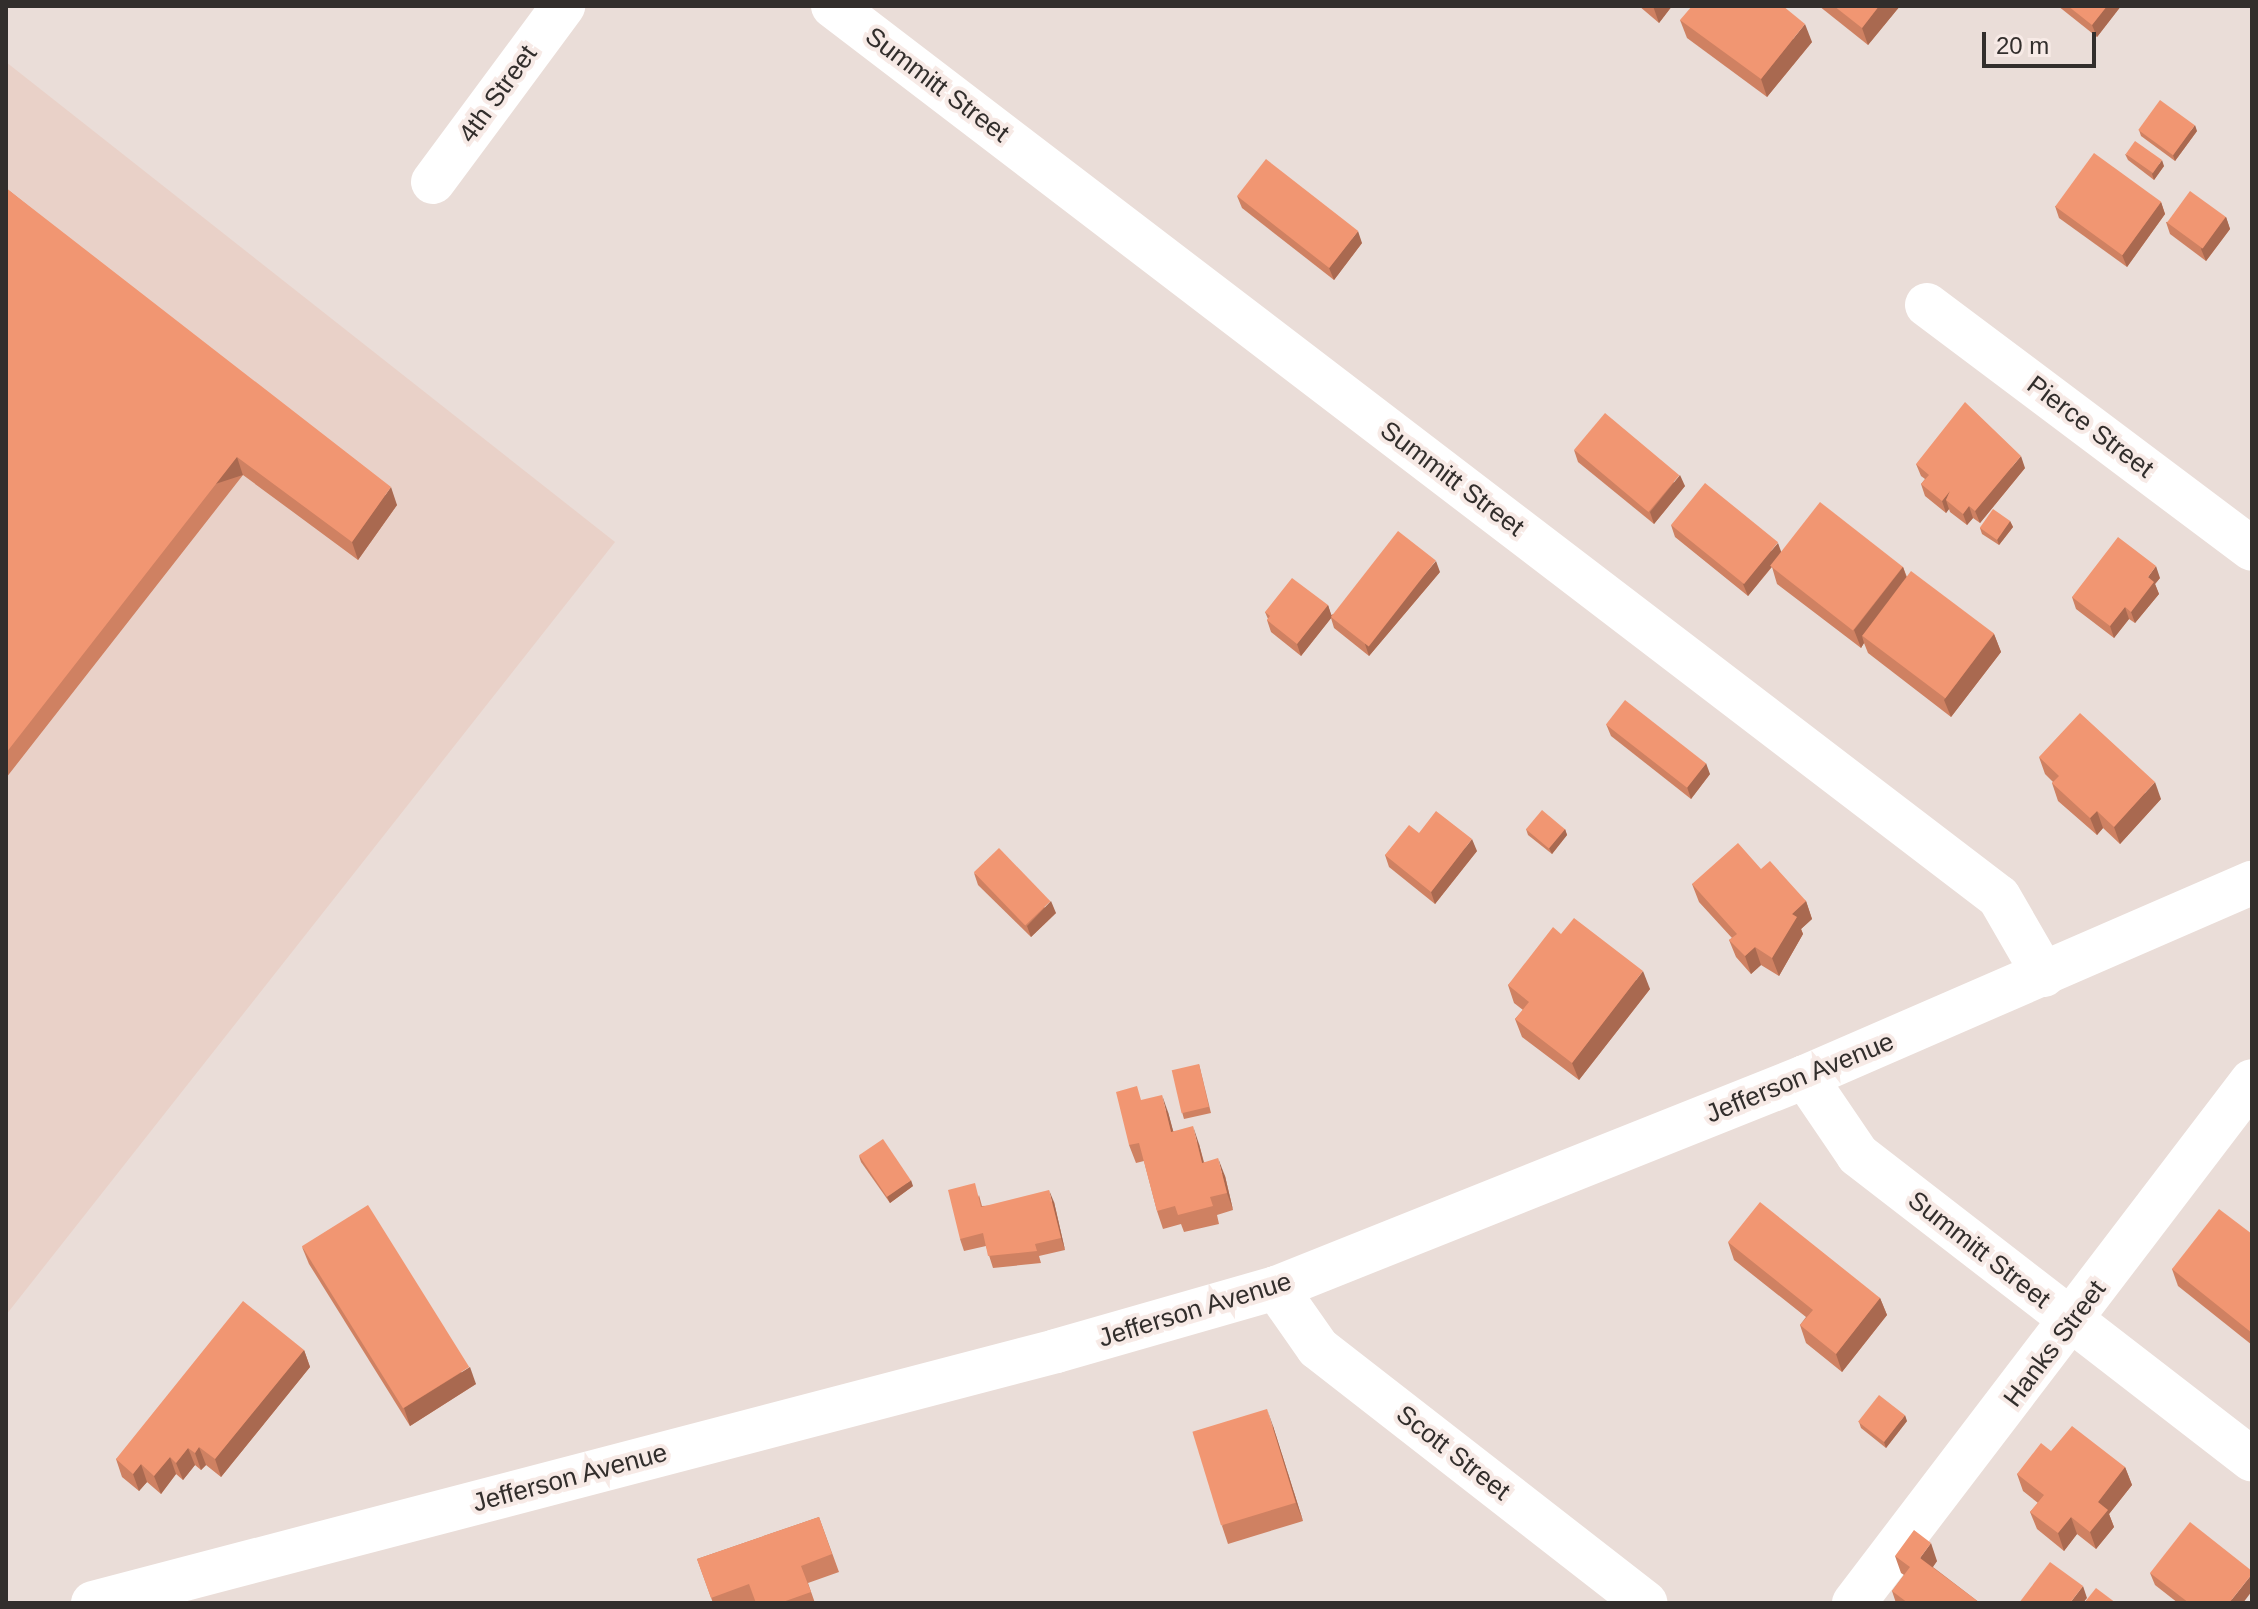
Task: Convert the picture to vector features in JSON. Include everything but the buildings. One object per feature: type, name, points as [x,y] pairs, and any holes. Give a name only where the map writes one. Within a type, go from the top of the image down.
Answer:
[{"type":"street","name":"4th Street","points":[[433,182],[563,6]]},
{"type":"street","name":"Summitt Street","points":[[833,6],[1999,897],[2044,975]]},
{"type":"street","name":"Pierce Street","points":[[1927,305],[2252,549]]},
{"type":"street","name":"Jefferson Avenue","points":[[93,1603],[1042,1355],[1276,1288],[1805,1077],[2252,883]]},
{"type":"street","name":"Summitt Street","points":[[1805,1077],[1858,1155],[2252,1460]]},
{"type":"street","name":"Hanks Street","points":[[1854,1603],[2072,1323],[2252,1081]]},
{"type":"street","name":"Scott Street","points":[[1276,1288],[1318,1348],[1646,1603]]},
{"type":"shaded area","points":[[6,62],[615,542],[6,1315]]}]
